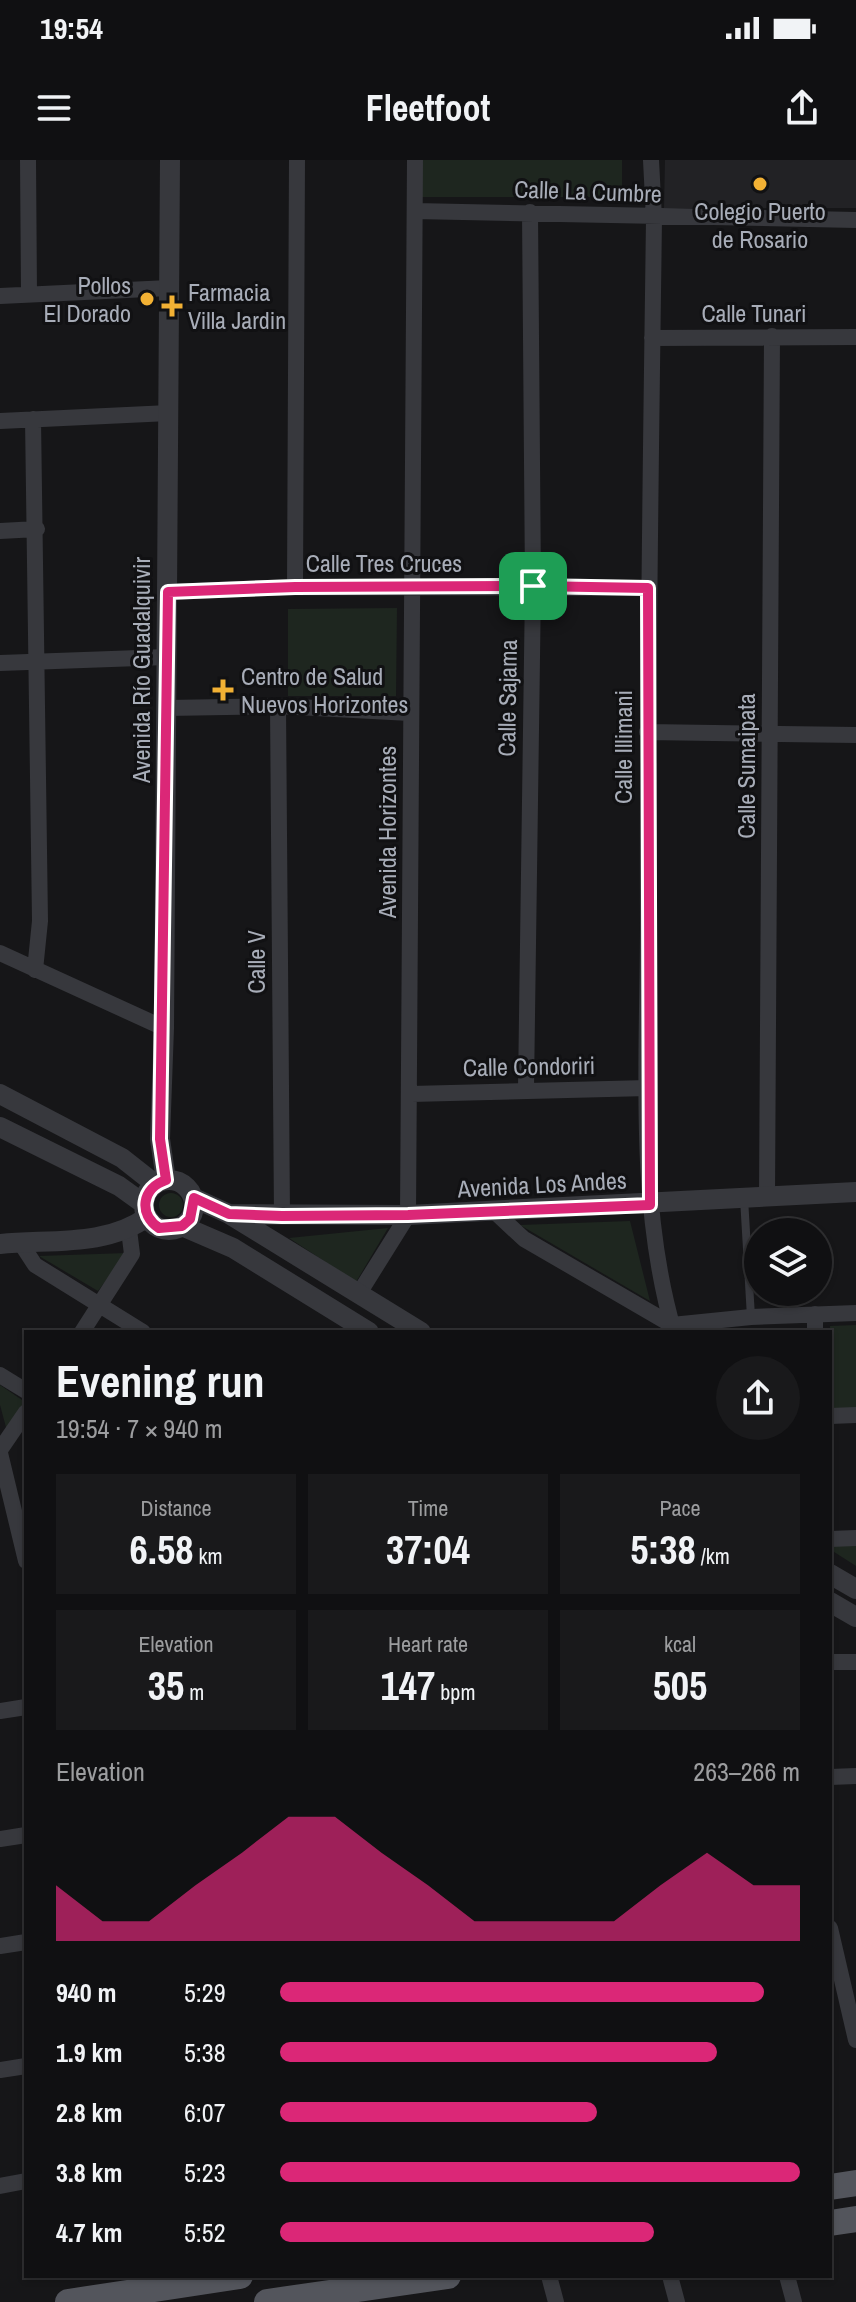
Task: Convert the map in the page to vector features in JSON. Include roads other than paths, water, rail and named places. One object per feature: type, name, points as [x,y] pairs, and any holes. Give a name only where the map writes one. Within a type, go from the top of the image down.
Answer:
[{"type":"main road","points":[[832,2187],[856,2183]]},
{"type":"main road","points":[[832,2223],[856,2219]]},
{"type":"main road","points":[[68,2302],[220,2278]]},
{"type":"main road","points":[[267,2302],[357,2296],[439,2278]]},
{"type":"street","points":[[28,160],[29,293]]},
{"type":"street","name":"Avenida Río Guadalquivir","points":[[160,1182],[164,1028],[170,160]]},
{"type":"street","points":[[295,587],[297,160]]},
{"type":"street","name":"Avenida Horizontes","points":[[408,1215],[415,160]]},
{"type":"street","name":"Calle Illimani","points":[[651,160],[654,218],[647,732],[650,1205],[673,1328]]},
{"type":"street","name":"Calle La Cumbre","points":[[415,211],[856,220]]},
{"type":"street","name":"Calle Sajama","points":[[526,1088],[533,586],[530,212]]},
{"type":"street","points":[[0,296],[169,288]]},
{"type":"street","name":"Calle Sumaipata","points":[[767,1197],[772,336]]},
{"type":"street","name":"Calle Tunari","points":[[652,338],[856,337]]},
{"type":"street","points":[[0,421],[169,413]]},
{"type":"street","points":[[33,419],[37,529],[40,921],[35,970]]},
{"type":"street","points":[[0,531],[37,529]]},
{"type":"street","name":"Calle Tres Cruces","points":[[168,592],[295,587],[648,588]]},
{"type":"street","points":[[0,663],[167,657]]},
{"type":"street","points":[[167,708],[278,706],[410,713]]},
{"type":"street","name":"Calle V","points":[[278,706],[282,1216]]},
{"type":"street","points":[[647,732],[856,735]]},
{"type":"street","points":[[0,953],[164,1028]]},
{"type":"street","name":"Calle Condoriri","points":[[411,1094],[526,1088],[648,1088]]},
{"type":"street","points":[[0,1094],[122,1158],[160,1182],[183,1184],[194,1198],[229,1214],[418,1330]]},
{"type":"street","points":[[0,1127],[119,1186],[159,1228],[182,1226],[233,1248],[366,1330]]},
{"type":"street","points":[[10,1243],[105,1237],[129,1230],[146,1211],[160,1182]]},
{"type":"street","name":"Avenida Los Andes","points":[[229,1214],[495,1212],[856,1192]]},
{"type":"street","points":[[182,1226],[190,1219],[194,1198]]},
{"type":"street","points":[[495,1212],[524,1239],[673,1328],[751,1317],[856,1313]]},
{"type":"street","points":[[358,1295],[408,1215]]},
{"type":"street","points":[[83,1330],[132,1254],[129,1230]]},
{"type":"street","points":[[10,1243],[35,1265],[140,1330]]},
{"type":"street","points":[[815,1314],[815,1330]]},
{"type":"street","points":[[0,1375],[24,1390]]},
{"type":"street","points":[[24,1415],[0,1452],[24,1553]]},
{"type":"street","points":[[832,1416],[856,1415]]},
{"type":"street","points":[[832,1539],[856,1538]]},
{"type":"street","points":[[832,1575],[856,1589]]},
{"type":"street","points":[[832,1603],[856,1617]]},
{"type":"street","points":[[832,1662],[856,1662]]},
{"type":"street","points":[[0,1711],[24,1707]]},
{"type":"street","points":[[832,1777],[856,1776]]},
{"type":"street","points":[[0,1839],[24,1835]]},
{"type":"street","points":[[832,1937],[856,2040]]},
{"type":"street","points":[[0,1946],[24,1942]]},
{"type":"street","points":[[0,2070],[24,2066]]},
{"type":"street","points":[[0,2186],[24,2181]]},
{"type":"street","points":[[550,2278],[556,2302]]},
{"type":"street","points":[[671,2278],[677,2302]]},
{"type":"street","points":[[788,2278],[794,2302]]},
{"type":"lane","points":[[744,1196],[751,1317]]},
{"type":"place","name":"Colegio Puerto de Rosario","points":[[760,184]]},
{"type":"place","name":"Pollos El Dorado","points":[[147,299]]},
{"type":"place","name":"Farmacia Villa Jardin","points":[[172,306]]},
{"type":"place","name":"Centro de Salud Nuevos Horizontes","points":[[223,690]]}]
